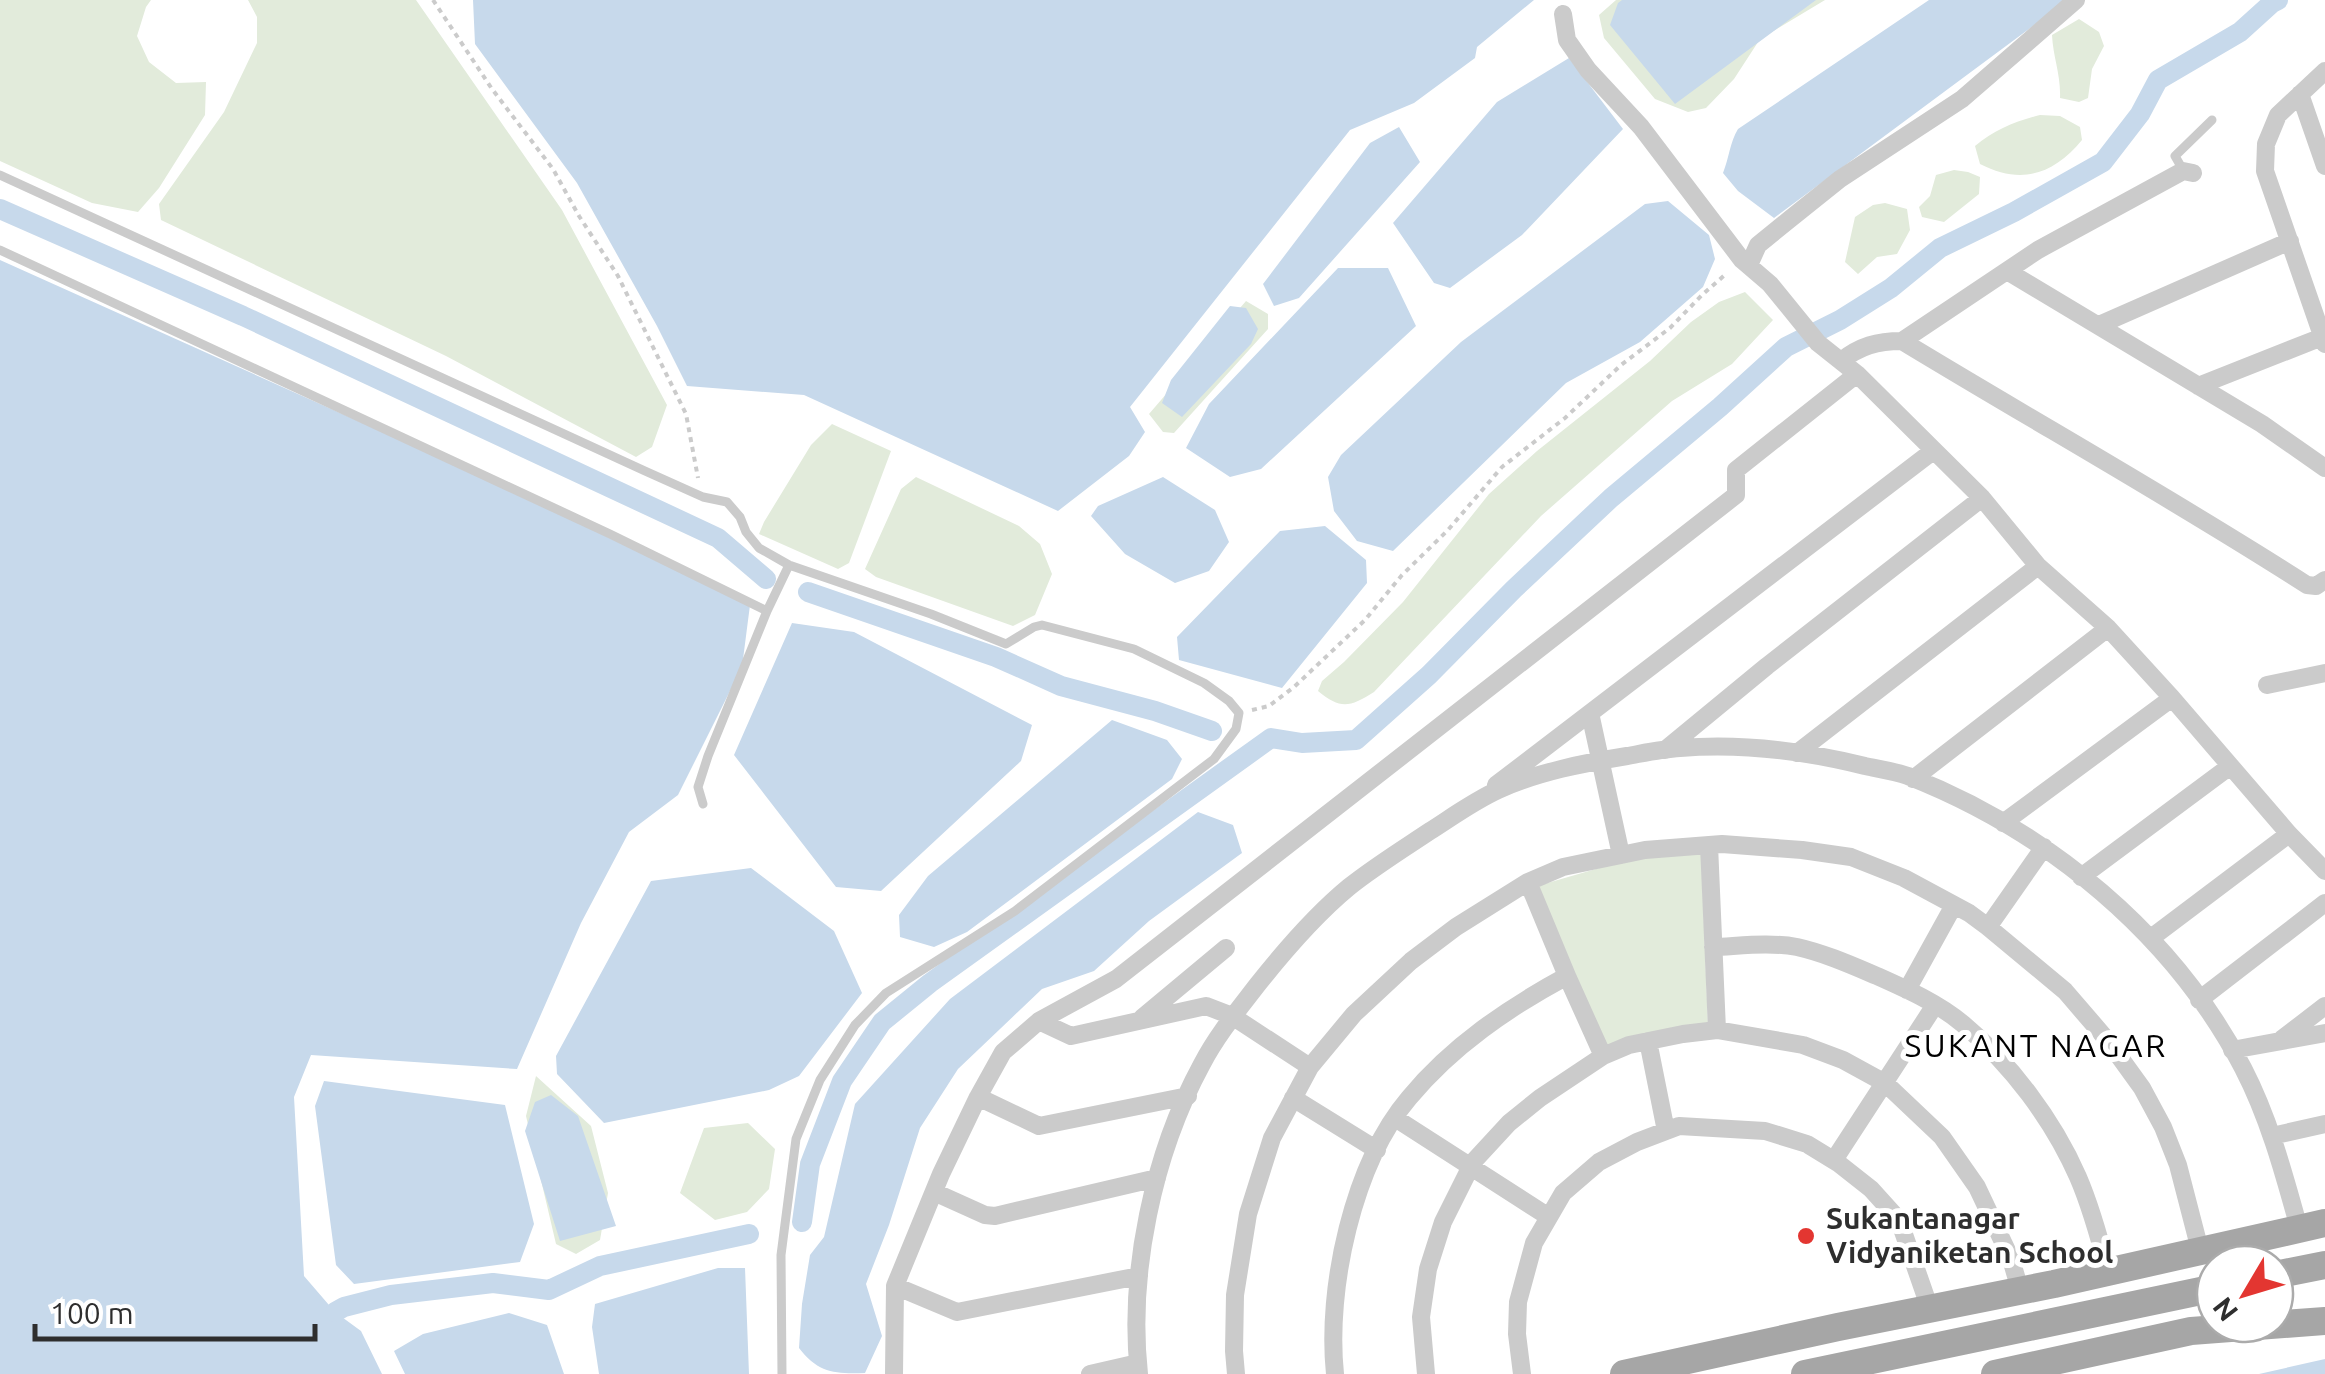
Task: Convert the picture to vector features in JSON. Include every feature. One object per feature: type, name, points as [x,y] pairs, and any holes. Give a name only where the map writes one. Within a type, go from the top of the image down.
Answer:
[{"type":"main road","points":[[2263,1244],[2312,1225]]},
{"type":"main road","points":[[1624,1374],[1659,1371],[2195,1251]]},
{"type":"main road","points":[[2295,1271],[2325,1264]]},
{"type":"main road","points":[[1806,1374],[2195,1292]]},
{"type":"main road","points":[[2295,1309],[2325,1302]]},
{"type":"main road","points":[[2191,1331],[2325,1322]]},
{"type":"main road","points":[[1994,1374],[2195,1330]]},
{"type":"street","points":[[1745,262],[1758,245],[1840,179],[1962,99],[2076,0]]},
{"type":"street","points":[[1563,14],[1566,40],[1577,55],[1641,127],[1745,262],[1770,284],[1818,343],[1857,374],[1982,498],[2038,566],[2108,628],[2289,834],[2318,853],[2325,872]]},
{"type":"street","points":[[2198,386],[2324,340],[2265,171],[2266,144],[2278,116],[2325,71]]},
{"type":"street","points":[[2300,94],[2325,166]]},
{"type":"street","points":[[1902,341],[2038,250],[2188,172]]},
{"type":"street","points":[[2098,326],[2290,241]]},
{"type":"street","points":[[2007,270],[2262,424],[2325,468]]},
{"type":"street","points":[[1841,361],[1856,349],[1880,341],[1902,341],[2051,432],[2316,582],[2325,594]]},
{"type":"street","points":[[894,1374],[896,1286],[934,1192],[1003,1052],[1039,1021],[1116,979],[1736,495],[1736,470],[1857,374]]},
{"type":"street","points":[[1090,1374],[1138,1368],[1136,1295],[1157,1178],[1177,1120],[1202,1065],[1232,1016],[1304,930],[1349,887],[1465,808],[1932,451]]},
{"type":"street","points":[[1664,750],[1982,498]]},
{"type":"street","points":[[1797,753],[2038,566]]},
{"type":"street","points":[[1913,779],[2108,628]]},
{"type":"street","points":[[2267,685],[2325,673]]},
{"type":"street","points":[[2003,823],[2172,698]]},
{"type":"street","points":[[1590,713],[1621,855]]},
{"type":"street","points":[[1465,808],[1501,789],[1601,760],[1680,748],[1748,747],[1827,756],[1905,775],[1973,806],[2044,847],[2116,903],[2151,938],[2199,1000],[2243,1068],[2312,1225]]},
{"type":"street","points":[[2081,877],[2229,767]]},
{"type":"street","points":[[2151,938],[2289,834]]},
{"type":"street","points":[[1709,845],[1717,1030]]},
{"type":"street","points":[[1236,1374],[1235,1295],[1248,1214],[1272,1138],[1310,1066],[1354,1014],[1456,927],[1528,882],[1563,867],[1645,850],[1709,845],[1802,850],[1851,858],[1904,878],[1988,927],[2065,992],[2142,1088],[2178,1165],[2198,1244]]},
{"type":"street","points":[[1988,927],[2044,847]]},
{"type":"street","points":[[1528,882],[1603,1056]]},
{"type":"street","points":[[2199,1000],[2325,904]]},
{"type":"street","points":[[1907,990],[1954,905]]},
{"type":"street","points":[[1713,947],[1796,947],[1907,990],[1962,1023],[2024,1088],[2054,1132],[2077,1176],[2108,1272]]},
{"type":"street","points":[[1138,1022],[1226,948]]},
{"type":"street","points":[[1336,1374],[1334,1301],[1344,1242],[1356,1199],[1377,1150],[1407,1100],[1445,1059],[1488,1024],[1567,976]]},
{"type":"street","points":[[1834,1160],[1936,1005]]},
{"type":"street","points":[[1039,1021],[1071,1036],[1206,1006],[1232,1016],[1310,1066]]},
{"type":"street","points":[[2280,1041],[2325,1006]]},
{"type":"street","points":[[1426,1374],[1421,1317],[1428,1269],[1443,1222],[1470,1168],[1510,1123],[1603,1056],[1630,1045],[1717,1030],[1804,1045],[1886,1083],[1942,1137],[1977,1187],[2011,1259],[2020,1290]]},
{"type":"street","points":[[2232,1050],[2325,1032]]},
{"type":"street","points":[[1648,1042],[1666,1130]]},
{"type":"street","points":[[978,1097],[1039,1126],[1188,1096]]},
{"type":"street","points":[[1293,1098],[1377,1150]]},
{"type":"street","points":[[1396,1118],[1549,1218]]},
{"type":"street","points":[[2272,1136],[2325,1124]]},
{"type":"street","points":[[1522,1374],[1518,1302],[1534,1244],[1563,1193],[1599,1162],[1678,1126],[1765,1130],[1807,1144],[1834,1160],[1872,1189],[1898,1220],[1930,1308]]},
{"type":"street","points":[[934,1192],[984,1215],[995,1216],[1157,1178]]},
{"type":"street","points":[[896,1286],[957,1312],[1139,1276]]},
{"type":"lane","points":[[2188,172],[2175,156],[2212,120]]},
{"type":"lane","points":[[0,175],[703,497],[727,502],[759,548],[790,564],[1006,644],[1034,626],[1042,626],[1134,649],[1204,683],[1239,713],[1236,729],[1214,759],[1015,910],[886,993],[855,1024],[820,1080],[796,1139],[781,1255],[782,1374]]},
{"type":"lane","points":[[0,250],[768,611]]},
{"type":"lane","points":[[703,804],[698,787],[708,756],[790,564]]},
{"type":"path","points":[[432,0],[492,89],[553,168],[618,276],[686,414],[703,497]]},
{"type":"path","points":[[1239,713],[1268,706],[1294,688],[1365,620],[1502,467],[1565,418],[1621,366],[1670,328],[1702,295],[1745,262]]},
{"type":"green space","points":[[0,0],[151,0],[137,36],[149,62],[176,83],[206,82],[205,115],[159,188],[138,212],[92,203],[0,161]]},
{"type":"green space","points":[[248,0],[416,0],[562,210],[667,405],[652,447],[636,457],[446,356],[161,220],[159,204],[224,112],[257,43],[257,17]]},
{"type":"green space","points":[[1616,0],[1825,0],[1760,39],[1734,79],[1706,108],[1688,112],[1655,99],[1604,38],[1599,15]]},
{"type":"green space","points":[[2079,19],[2099,32],[2104,46],[2092,69],[2088,98],[2079,102],[2060,98],[2052,35]]},
{"type":"green space","points":[[2040,115],[2060,116],[2080,127],[2082,140],[2060,161],[2036,173],[2009,174],[1980,164],[1975,146],[2006,127]]},
{"type":"green space","points":[[1954,170],[1980,177],[1979,194],[1944,222],[1922,217],[1919,207],[1930,196],[1936,175]]},
{"type":"green space","points":[[1885,203],[1907,209],[1910,230],[1897,254],[1877,257],[1858,274],[1845,262],[1855,217],[1873,205]]},
{"type":"green space","points":[[1745,292],[1773,320],[1732,364],[1672,401],[1541,516],[1374,692],[1358,701],[1339,704],[1318,691],[1322,681],[1403,602],[1489,494],[1650,361],[1691,322],[1719,302]]},
{"type":"green space","points":[[1246,301],[1268,314],[1268,329],[1174,433],[1163,432],[1149,414]]},
{"type":"green space","points":[[832,424],[891,451],[849,563],[838,569],[759,534],[811,445]]},
{"type":"green space","points":[[916,477],[1019,526],[1040,544],[1052,574],[1035,615],[1013,626],[876,577],[865,569],[901,489]]},
{"type":"green space","points":[[1701,851],[1708,1025],[1606,1049],[1537,886],[1627,860]]},
{"type":"green space","points":[[536,1076],[591,1126],[608,1193],[600,1240],[576,1254],[556,1244],[526,1116]]},
{"type":"green space","points":[[748,1123],[775,1149],[769,1189],[747,1212],[715,1220],[680,1193],[704,1128]]},
{"type":"water","points":[[473,0],[1534,0],[1477,47],[1475,58],[1414,103],[1350,130],[1130,407],[1145,432],[1129,456],[1058,511],[804,395],[687,386],[577,183],[475,44]]},
{"type":"water","points":[[1622,0],[1816,0],[1675,104],[1610,25]]},
{"type":"water","points":[[1929,0],[2068,0],[1774,218],[1738,191],[1723,173],[1738,129]]},
{"type":"water","points":[[1569,58],[1623,129],[1522,235],[1450,288],[1434,283],[1393,223],[1497,102]]},
{"type":"water","points":[[1399,127],[1420,162],[1299,298],[1274,306],[1263,284],[1370,143]]},
{"type":"water","points":[[1668,201],[1709,235],[1715,259],[1703,287],[1640,342],[1566,383],[1393,551],[1357,541],[1334,511],[1328,477],[1341,455],[1461,342],[1645,204]]},
{"type":"water","points":[[0,260],[725,586],[750,605],[742,667],[678,795],[629,832],[581,923],[517,1069],[311,1055],[294,1097],[304,1276],[335,1312],[361,1331],[382,1374],[0,1374]]},
{"type":"water","points":[[1338,268],[1388,268],[1416,326],[1261,469],[1230,477],[1186,448],[1209,404]]},
{"type":"water","points":[[1230,306],[1246,308],[1258,329],[1251,344],[1182,417],[1162,403],[1171,380]]},
{"type":"water","points":[[1163,477],[1215,510],[1229,542],[1209,571],[1175,583],[1125,554],[1091,516],[1098,506]]},
{"type":"water","points":[[1325,526],[1366,560],[1367,583],[1282,688],[1179,660],[1177,637],[1280,531]]},
{"type":"water","points":[[792,623],[854,632],[1032,725],[1021,761],[881,891],[836,887],[734,755]]},
{"type":"water","points":[[1112,720],[1167,740],[1182,759],[1172,779],[967,932],[934,947],[900,937],[899,915],[928,876]]},
{"type":"water","points":[[1198,812],[1233,825],[1242,853],[1149,921],[1094,971],[1042,989],[958,1069],[920,1128],[866,1284],[882,1336],[865,1373],[836,1372],[813,1363],[799,1348],[802,1304],[810,1255],[824,1237],[855,1104],[950,999]]},
{"type":"water","points":[[751,868],[834,931],[862,993],[799,1076],[769,1090],[604,1123],[557,1074],[556,1056],[651,881]]},
{"type":"water","points":[[324,1081],[505,1105],[534,1224],[520,1262],[354,1284],[336,1265],[315,1106]]},
{"type":"water","points":[[551,1095],[578,1116],[616,1226],[560,1241],[525,1131],[535,1102]]},
{"type":"water","points":[[718,1268],[745,1268],[749,1374],[599,1374],[592,1327],[595,1304]]},
{"type":"water","points":[[509,1313],[547,1325],[564,1374],[405,1374],[394,1351],[423,1334]]},
{"type":"water","points":[[2325,1359],[2325,1374],[2259,1374]]},
{"type":"waterway","points":[[802,1222],[810,1164],[842,1081],[882,1022],[930,983],[1271,738],[1302,743],[1356,740],[1429,675],[1611,498],[1786,347],[1891,288],[1940,248],[2103,162],[2140,114],[2158,80],[2240,32],[2278,0]]},
{"type":"waterway","points":[[0,209],[243,316],[718,538],[766,579]]},
{"type":"waterway","points":[[808,592],[996,657],[1061,686],[1212,731]]},
{"type":"waterway","points":[[335,1312],[391,1295],[493,1283],[549,1290],[600,1266],[749,1234]]},
{"type":"place","name":"Sukantanagar Vidyaniketan School","points":[[1806,1236]]},
{"type":"district","name":"SUKANT NAGAR","points":[[2036,1046]]}]
